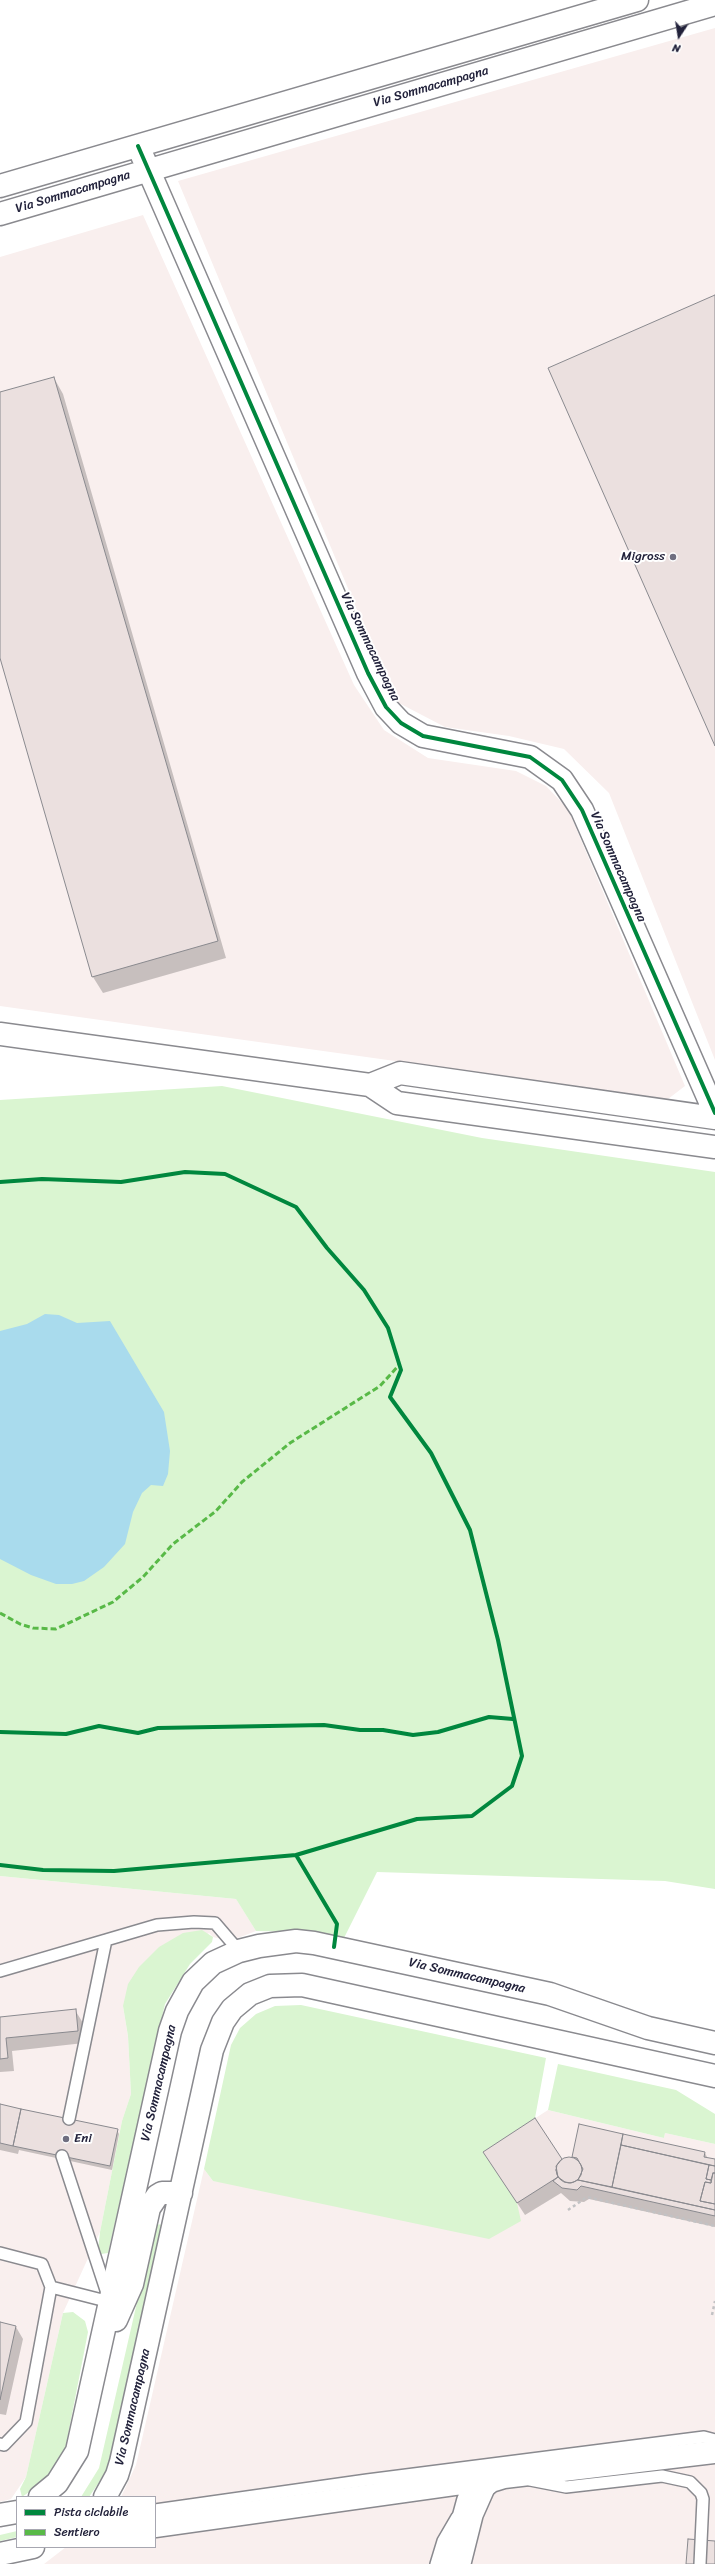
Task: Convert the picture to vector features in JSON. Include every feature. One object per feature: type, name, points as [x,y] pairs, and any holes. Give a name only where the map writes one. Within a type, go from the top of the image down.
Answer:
[{"type":"street","name":"Via Sommacampagna","points":[[0,186],[637,0]]},
{"type":"street","name":"Via Sommacampagna","points":[[0,214],[715,4]]},
{"type":"street","name":"Via Sommacampagna","points":[[138,146],[147,170],[368,673],[386,707],[401,723],[423,736],[530,757],[562,780],[582,810],[715,1113]]},
{"type":"street","points":[[0,1034],[370,1085],[397,1103],[715,1147]]},
{"type":"street","points":[[370,1085],[400,1073],[715,1118]]},
{"type":"street","name":"Via Sommacampagna","points":[[41,2496],[57,2483],[77,2451],[170,2031],[177,2011],[193,1982],[202,1972],[219,1960],[239,1951],[289,1942],[321,1944],[550,1994],[648,2028],[715,2042]]},
{"type":"street","name":"Via Sommacampagna","points":[[106,2496],[117,2475],[121,2462],[217,2034],[232,2009],[240,2001],[258,1990],[270,1986],[302,1985],[715,2076]]},
{"type":"street","points":[[97,2362],[132,2284],[149,2208],[157,2196],[162,2193],[181,2193]]},
{"type":"street","points":[[156,2526],[507,2476],[715,2452]]},
{"type":"street","points":[[451,2564],[468,2501],[482,2486],[507,2476]]},
{"type":"street","points":[[0,2515],[16,2512]]},
{"type":"street","points":[[0,2554],[28,2548]]},
{"type":"lane","points":[[0,1971],[157,1926],[194,1922],[215,1923],[239,1951]]},
{"type":"lane","points":[[70,2119],[106,1940]]},
{"type":"lane","points":[[62,2156],[110,2302]]},
{"type":"lane","points":[[0,2253],[42,2264],[51,2287],[26,2422],[4,2445],[0,2444]]},
{"type":"lane","points":[[51,2287],[110,2302]]},
{"type":"lane","points":[[156,2510],[367,2480],[704,2437],[715,2440]]},
{"type":"lane","points":[[465,2564],[481,2504],[489,2489],[507,2476],[566,2487],[662,2476],[690,2482],[701,2493],[704,2499],[700,2564]]},
{"type":"lane","points":[[436,2564],[447,2532],[468,2501]]},
{"type":"path","points":[[568,2210],[586,2197],[715,2226]]},
{"type":"path","points":[[712,2315],[715,2301]]},
{"type":"shaded area","points":[[715,28],[715,1060],[609,793],[564,749],[509,736],[445,727],[395,701],[178,181]]},
{"type":"shaded area","points":[[143,215],[354,685],[384,730],[428,758],[516,771],[546,786],[568,809],[685,1086],[668,1099],[0,1006],[0,257]]},
{"type":"shaded area","points":[[0,1876],[236,1899],[256,1931],[230,1941],[213,1937],[209,1933],[123,2006],[128,2036],[131,2094],[122,2121],[100,2232],[63,2313],[26,2477],[11,2499],[0,2502]]},
{"type":"shaded area","points":[[548,2110],[664,2138],[665,2133],[715,2144],[715,2564],[44,2564],[65,2548],[156,2548],[156,2496],[121,2496],[136,2465],[204,2169],[213,2181],[517,2203],[483,2152]]},
{"type":"green space","points":[[222,1086],[482,1138],[715,1172],[715,1889],[665,1881],[377,1872],[343,1940],[311,1932],[256,1931],[236,1899],[0,1876],[0,1100]]},
{"type":"green space","points":[[202,1930],[213,1937],[212,1942],[190,1964],[165,2004],[108,2253],[101,2254],[98,2250],[100,2232],[122,2121],[131,2094],[128,2036],[123,2006],[128,1984],[139,1967],[159,1947],[183,1933]]},
{"type":"green space","points":[[301,2005],[546,2058],[535,2118],[483,2152],[517,2203],[521,2221],[489,2239],[213,2181],[204,2169],[231,2045],[240,2028],[256,2014],[275,2006]]},
{"type":"green space","points":[[558,2064],[676,2090],[715,2114],[715,2144],[665,2133],[664,2138],[548,2110]]},
{"type":"green space","points":[[155,2224],[164,2225],[106,2472],[90,2496],[82,2496],[99,2468]]},
{"type":"green space","points":[[73,2312],[85,2321],[88,2332],[66,2445],[60,2460],[43,2482],[22,2496],[20,2489],[26,2477],[63,2313]]},
{"type":"green space","points":[[16,2531],[16,2537],[0,2541],[0,2535]]},
{"type":"water","points":[[45,1314],[59,1315],[77,1323],[110,1321],[164,1412],[170,1451],[168,1474],[163,1486],[151,1485],[142,1493],[133,1512],[125,1544],[104,1567],[84,1581],[72,1584],[56,1584],[31,1575],[0,1559],[0,1331],[27,1324]]},
{"type":"building","name":"Migross","points":[[715,295],[715,746],[548,368]]},
{"type":"building","points":[[54,377],[218,941],[92,977],[0,658],[0,392]]},
{"type":"building","points":[[76,2009],[78,2031],[6,2038],[8,2058],[0,2059],[0,2017]]},
{"type":"building","points":[[0,2104],[21,2109],[13,2146],[0,2143]]},
{"type":"building","points":[[21,2109],[118,2129],[110,2166],[13,2146]]},
{"type":"building","points":[[535,2118],[562,2159],[556,2166],[558,2177],[517,2203],[483,2152]]},
{"type":"building","points":[[579,2124],[623,2134],[612,2187],[578,2180],[583,2169],[577,2158],[572,2157]]},
{"type":"building","points":[[623,2134],[705,2152],[704,2157],[715,2159],[715,2166],[621,2145]]},
{"type":"building","points":[[621,2145],[709,2165],[706,2179],[711,2180],[711,2183],[705,2182],[700,2201],[715,2204],[715,2210],[612,2187]]},
{"type":"building","points":[[569,2157],[578,2161],[582,2170],[578,2179],[569,2183],[560,2179],[556,2170],[560,2161]]},
{"type":"building","points":[[709,2165],[715,2166],[715,2173],[713,2173],[711,2180],[706,2179]]},
{"type":"building","points":[[713,2173],[715,2173],[715,2204],[700,2201],[705,2182],[711,2183]]},
{"type":"building","points":[[558,2177],[565,2182],[571,2183],[578,2180],[715,2210],[715,2216],[581,2186],[577,2190],[562,2188],[553,2181]]},
{"type":"building","points":[[0,2322],[16,2326],[0,2400]]},
{"type":"building","points":[[688,2539],[715,2541],[715,2564],[686,2564]]},
{"type":"marked path","points":[[0,1613],[20,1624],[33,1628],[56,1629],[113,1602],[143,1577],[173,1544],[216,1511],[242,1482],[290,1443],[380,1386],[400,1364]]},
{"type":"cycle path","points":[[138,146],[368,673],[386,707],[401,723],[423,736],[530,757],[562,780],[582,810],[715,1113]]},
{"type":"cycle path","points":[[0,1182],[42,1179],[121,1182],[185,1172],[225,1174],[296,1207],[327,1248],[364,1290],[388,1328],[401,1370],[390,1397],[431,1453],[470,1530],[498,1640],[522,1756],[512,1786],[472,1816],[417,1819],[296,1855],[337,1924],[334,1947]]},
{"type":"cycle path","points":[[0,1732],[66,1734],[99,1726],[138,1733],[158,1728],[324,1725],[360,1730],[383,1730],[413,1735],[438,1732],[489,1717],[513,1719]]},
{"type":"cycle path","points":[[0,1865],[43,1870],[114,1871],[296,1855]]},
{"type":"place","name":"Migross","points":[[673,557]]},
{"type":"place","name":"Eni","points":[[66,2139]]}]
